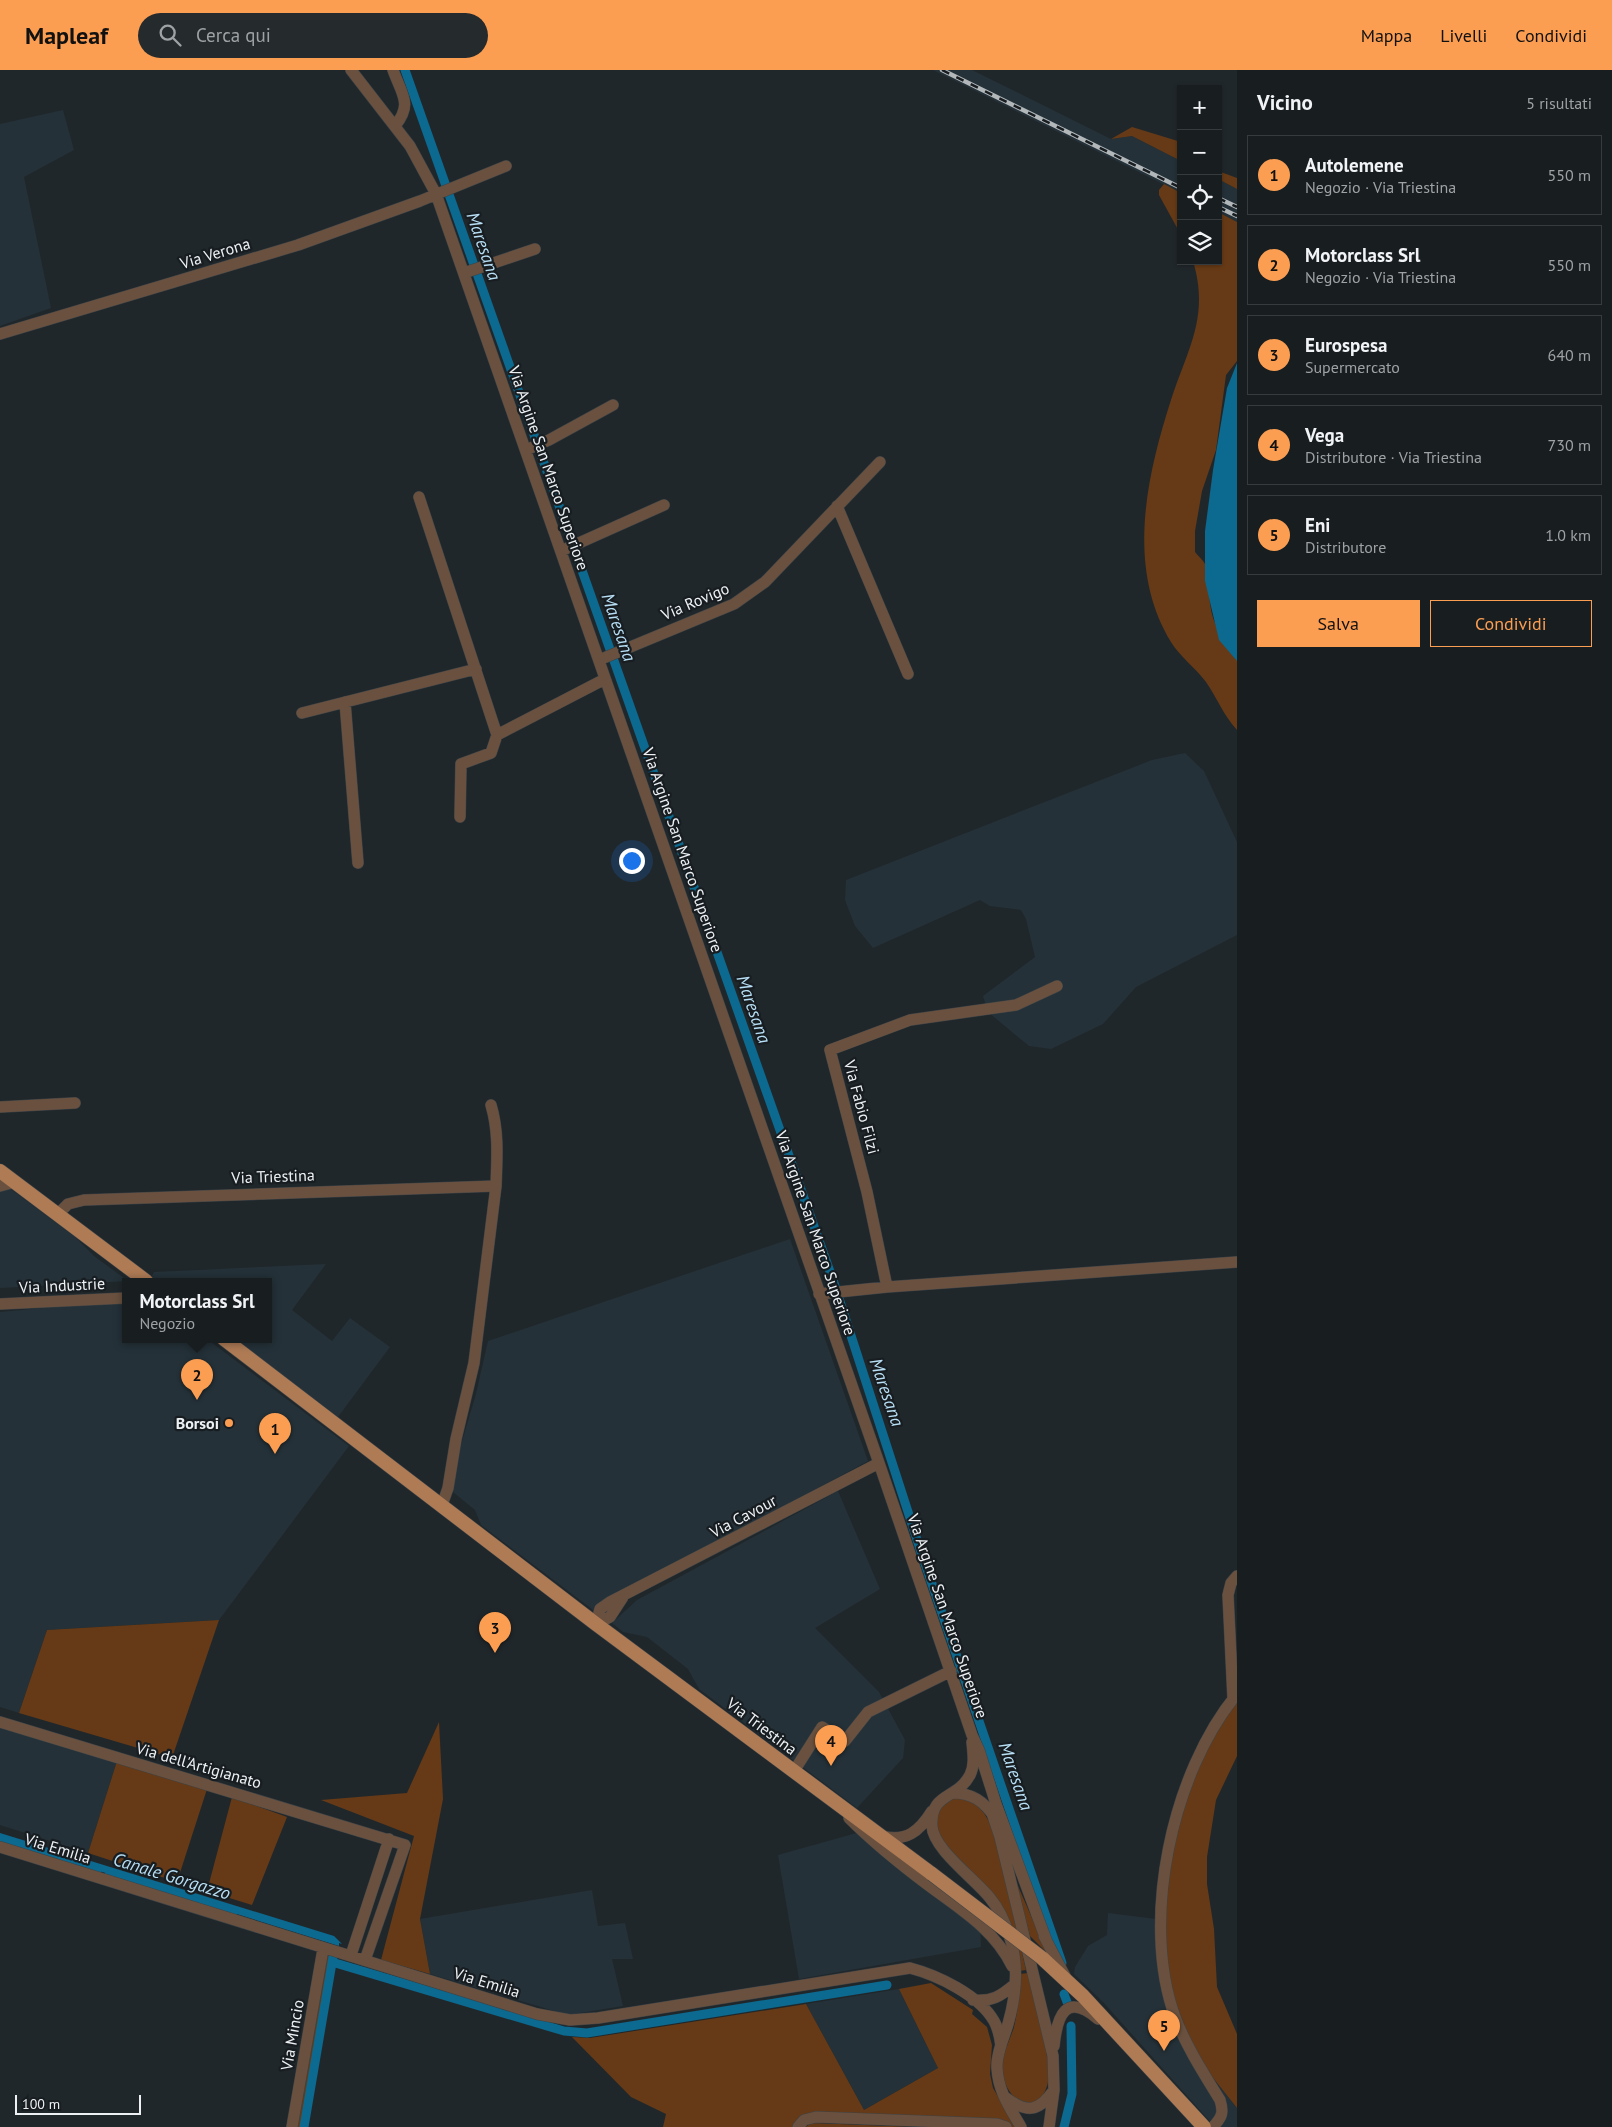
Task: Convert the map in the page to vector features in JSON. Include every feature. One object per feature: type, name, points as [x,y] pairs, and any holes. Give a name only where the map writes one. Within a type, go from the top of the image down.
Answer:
[{"type":"main road","points":[[0,1171],[142,1278]]},
{"type":"main road","name":"Via Triestina","points":[[229,1343],[596,1624],[1042,1958],[1083,1996],[1204,2127]]},
{"type":"street","name":"Via Argine San Marco Superiore","points":[[351,70],[420,161],[438,192],[602,659],[606,679],[822,1293],[972,1735]]},
{"type":"street","points":[[393,70],[407,107],[404,115],[395,126]]},
{"type":"street","name":"Via Verona","points":[[0,334],[298,245],[506,166]]},
{"type":"street","points":[[467,272],[535,249]]},
{"type":"street","points":[[528,449],[549,440],[612,405]]},
{"type":"street","name":"Via Rovigo","points":[[602,659],[734,604],[771,576],[880,462]]},
{"type":"street","points":[[419,496],[497,735],[491,752],[461,764],[460,817]]},
{"type":"street","points":[[563,551],[664,505]]},
{"type":"street","points":[[837,506],[908,674]]},
{"type":"street","points":[[302,713],[476,670]]},
{"type":"street","points":[[497,735],[606,679]]},
{"type":"street","points":[[345,702],[358,863]]},
{"type":"street","name":"Via Fabio Filzi","points":[[887,1287],[867,1192],[830,1050],[910,1020],[1016,1005],[1057,986]]},
{"type":"street","points":[[0,1107],[75,1103]]},
{"type":"street","points":[[442,1505],[448,1488],[456,1439],[474,1363],[496,1186],[498,1148],[496,1121],[491,1105]]},
{"type":"street","points":[[0,1186],[15,1182]]},
{"type":"street","name":"Via Triestina","points":[[57,1215],[68,1204],[106,1198],[496,1186]]},
{"type":"street","points":[[822,1293],[1237,1262]]},
{"type":"street","name":"Via Industrie","points":[[0,1304],[122,1298]]},
{"type":"street","name":"Via Cavour","points":[[596,1624],[610,1617],[623,1597],[879,1463]]},
{"type":"street","points":[[1213,2127],[1222,2118],[1223,2110],[1220,2100],[1175,2016],[1166,1983],[1161,1928],[1166,1865],[1180,1801],[1196,1757],[1235,1697],[1228,1595],[1231,1583],[1237,1576]]},
{"type":"street","points":[[794,1771],[822,1727],[845,1741],[868,1712],[951,1671]]},
{"type":"street","name":"Via dell'Artigianato","points":[[0,1722],[405,1845],[365,1960]]},
{"type":"street","points":[[881,1836],[897,1839],[909,1835],[925,1821],[938,1801],[966,1782],[973,1764],[972,1735]]},
{"type":"street","points":[[972,1735],[979,1750],[1053,2056]]},
{"type":"street","points":[[952,1793],[970,1795],[995,1816],[1035,1918],[1067,1980]]},
{"type":"street","points":[[825,1794],[876,1846],[988,1931],[1004,1949],[1015,1971]]},
{"type":"street","points":[[933,1810],[932,1829],[936,1841],[990,1898],[1004,1920],[1010,1936],[1015,1984],[1012,2012],[997,2066],[1004,2096],[1021,2127]]},
{"type":"street","points":[[995,1816],[1047,1942]]},
{"type":"street","points":[[351,1956],[389,1839]]},
{"type":"street","name":"Via Emilia","points":[[0,1847],[538,2014],[570,2020],[598,2018],[910,1968],[925,1972],[951,1984],[985,2010],[995,2023],[1001,2046]]},
{"type":"street","name":"Via Mincio","points":[[292,2127],[331,1951]]},
{"type":"street","points":[[973,2000],[992,2000],[1002,1996],[1015,1984]]},
{"type":"street","points":[[1049,2127],[1054,2090],[1053,2056],[1056,2028],[1060,2016],[1071,2007],[1084,2008],[1120,2036]]},
{"type":"street","points":[[1004,2096],[1020,2108],[1033,2108],[1044,2102],[1054,2090]]},
{"type":"street","points":[[798,2127],[804,2120],[816,2117],[997,2124],[1006,2127]]},
{"type":"shaded area","points":[[933,70],[972,70],[1111,139],[1132,136],[1177,159],[1177,191]]},
{"type":"shaded area","points":[[63,110],[74,150],[24,177],[51,308],[0,326],[0,124]]},
{"type":"shaded area","points":[[1132,127],[1177,141],[1177,159],[1132,136],[1111,139]]},
{"type":"shaded area","points":[[1222,172],[1237,178],[1237,189],[1222,181]]},
{"type":"shaded area","points":[[1222,181],[1237,189],[1237,222],[1222,214]]},
{"type":"shaded area","points":[[1164,184],[1177,191],[1177,228],[1159,195],[1159,190]]},
{"type":"shaded area","points":[[1222,214],[1237,222],[1237,361],[1226,375],[1216,450],[1202,491],[1195,531],[1195,552],[1204,562],[1209,573],[1210,603],[1213,618],[1227,644],[1237,655],[1237,730],[1228,719],[1206,682],[1171,642],[1157,614],[1148,584],[1145,553],[1148,491],[1154,460],[1171,400],[1194,333],[1198,316],[1198,281],[1194,265],[1222,265]]},
{"type":"shaded area","points":[[1185,753],[1204,771],[1237,842],[1237,935],[1136,987],[1103,1024],[1051,1049],[1029,1046],[988,1012],[983,996],[1035,957],[1026,919],[1021,910],[990,906],[980,900],[873,948],[855,926],[845,900],[846,880],[1152,760]]},
{"type":"shaded area","points":[[0,1181],[75,1237],[94,1256],[124,1278],[122,1278],[122,1281],[0,1288]]},
{"type":"shaded area","points":[[790,1239],[868,1461],[631,1589],[601,1616],[481,1525],[475,1510],[448,1488],[476,1394],[488,1341]]},
{"type":"shaded area","points":[[326,1264],[292,1310],[332,1341],[350,1318],[390,1347],[338,1417],[239,1343],[272,1343],[272,1278],[152,1278],[151,1277],[154,1272]]},
{"type":"shaded area","points":[[122,1300],[122,1343],[212,1343],[349,1446],[219,1620],[47,1630],[19,1713],[0,1707],[0,1312]]},
{"type":"shaded area","points":[[838,1491],[880,1589],[815,1628],[879,1692],[905,1740],[903,1758],[857,1808],[699,1689],[688,1669],[647,1637],[623,1632],[612,1623],[637,1600]]},
{"type":"shaded area","points":[[219,1620],[172,1758],[19,1713],[47,1630]]},
{"type":"shaded area","points":[[1237,1694],[1237,1756],[1216,1800],[1207,1857],[1207,1884],[1214,1929],[1217,1987],[1237,2034],[1237,2108],[1202,2064],[1167,1996],[1159,1937],[1180,1789]]},
{"type":"shaded area","points":[[439,1722],[443,1799],[420,1919],[430,1974],[381,1960],[414,1836],[321,1800],[407,1793]]},
{"type":"shaded area","points":[[0,1725],[117,1761],[88,1853],[0,1825]]},
{"type":"shaded area","points":[[117,1761],[208,1786],[177,1882],[88,1853]]},
{"type":"shaded area","points":[[232,1797],[287,1817],[252,1905],[207,1891]]},
{"type":"shaded area","points":[[960,1797],[978,1806],[989,1821],[995,1834],[1026,1970],[1019,1971],[1012,1929],[935,1833],[938,1810],[952,1799]]},
{"type":"shaded area","points":[[860,1832],[980,1921],[981,1947],[799,1979],[778,1855]]},
{"type":"shaded area","points":[[1014,1877],[1046,1950],[1046,1952],[1030,1936]]},
{"type":"shaded area","points":[[592,1890],[598,1926],[625,1923],[633,1959],[612,1959],[623,2006],[568,2015],[430,1974],[420,1919]]},
{"type":"shaded area","points":[[1108,1913],[1156,1919],[1202,2064],[1237,2108],[1237,2127],[1215,2127],[1103,2002],[1074,1974],[1075,1967],[1088,1946],[1107,1935]]},
{"type":"shaded area","points":[[329,1950],[332,1950],[301,2127],[296,2127],[325,1961]]},
{"type":"shaded area","points":[[1028,1973],[1046,2048],[1048,2076],[1047,2086],[1042,2097],[1028,2104],[1014,2097],[1008,2089],[1004,2079],[1002,2063],[1014,2027],[1020,1974]]},
{"type":"shaded area","points":[[931,1983],[973,2010],[972,2014],[987,2027],[992,2045],[990,2074],[993,2088],[1016,2127],[935,2127],[809,2120],[802,2127],[663,2127],[666,2114],[631,2097],[572,2037],[590,2038],[806,2004],[864,2110],[938,2068],[899,1989]]},
{"type":"shaded area","points":[[899,1989],[938,2068],[864,2110],[806,2004]]},
{"type":"shaded area","points":[[812,2123],[917,2127],[805,2127]]},
{"type":"water","points":[[1237,363],[1237,661],[1219,640],[1205,581],[1205,531],[1227,388]]},
{"type":"water","points":[[0,1833],[334,1936],[342,1944],[339,1943],[339,1946],[0,1840]]},
{"type":"waterway","name":"Maresana","points":[[405,70],[833,1280],[921,1552],[1062,1963]]},
{"type":"waterway","name":"Canale Gorgazzo","points":[[0,1839],[97,1871]]},
{"type":"waterway","name":"Canale Gorgazzo","points":[[109,1875],[233,1913]]},
{"type":"waterway","points":[[304,2127],[333,1957]]},
{"type":"waterway","points":[[332,1962],[564,2031],[587,2033],[887,1985]]},
{"type":"waterway","name":"Maresana","points":[[1064,1994],[1067,2002]]},
{"type":"waterway","name":"Maresana","points":[[1064,2127],[1072,2094],[1071,2026]]},
{"type":"railway","points":[[942,70],[1177,186]]},
{"type":"railway","points":[[1222,200],[1237,207]]},
{"type":"railway","points":[[1222,209],[1237,216]]},
{"type":"place","name":"Motorclass Srl","points":[[197,1400]]},
{"type":"place","name":"Borsoi","points":[[229,1423]]},
{"type":"place","name":"Autolemene","points":[[275,1454]]},
{"type":"place","name":"Eurospesa","points":[[495,1653]]},
{"type":"place","name":"Vega","points":[[831,1766]]},
{"type":"place","name":"Eni","points":[[1164,2051]]}]
